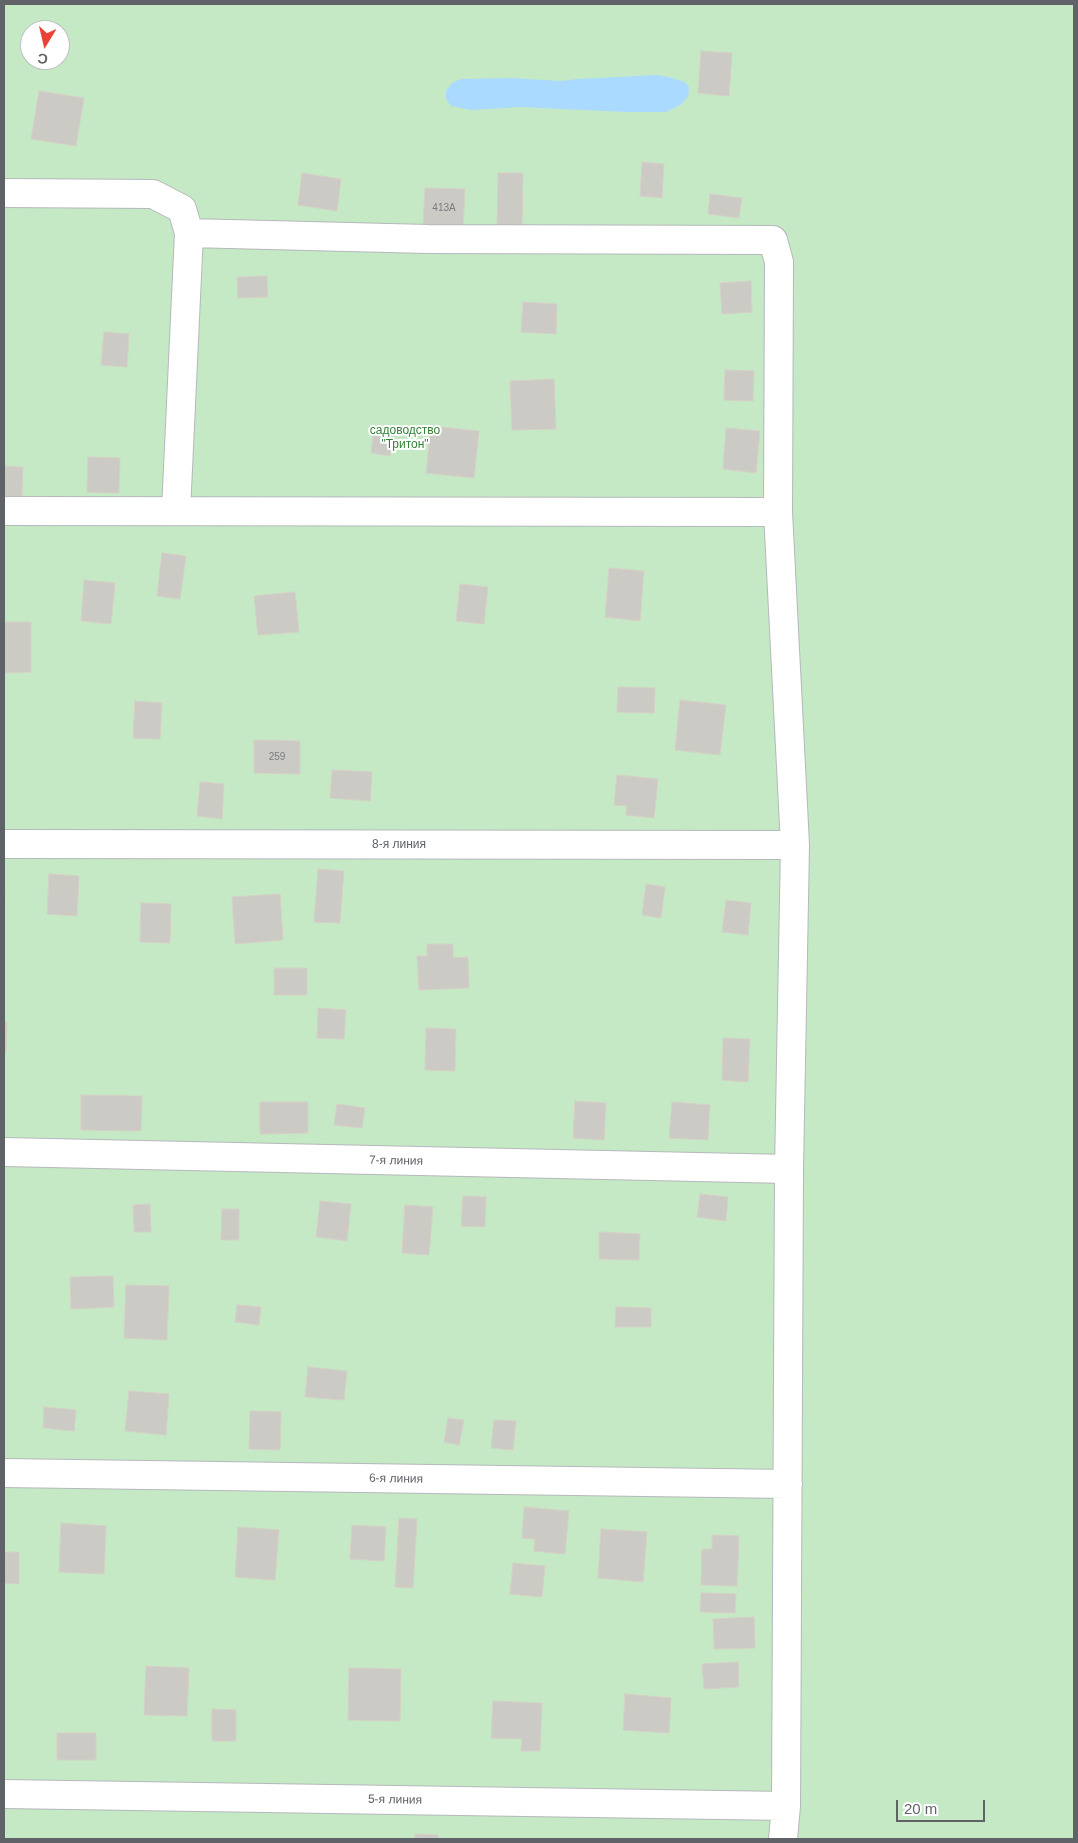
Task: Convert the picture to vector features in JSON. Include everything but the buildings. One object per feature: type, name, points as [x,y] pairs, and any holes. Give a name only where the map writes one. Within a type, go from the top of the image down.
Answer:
[{"type":"street","points":[[4,193],[153,194],[182,209],[189,233],[176,511]]},
{"type":"street","points":[[189,233],[428,239],[773,240],[779,262],[778,512],[795,845],[789,1169],[786,1806],[783,1839]]},
{"type":"street","points":[[4,510],[778,512]]},
{"type":"street","name":"8-я линия","points":[[4,844],[795,845]]},
{"type":"street","name":"7-я линия","points":[[4,1152],[789,1169]]},
{"type":"street","name":"6-я линия","points":[[4,1473],[788,1484]]},
{"type":"street","name":"5-я линия","points":[[4,1794],[786,1806]]},
{"type":"green space","name":"садоводство \"Тритон\"","points":[[4,4],[1074,4],[1074,1839],[4,1839]]},
{"type":"water","points":[[657,75],[685,82],[689,87],[688,97],[680,105],[666,112],[521,107],[471,110],[451,106],[446,99],[446,91],[452,83],[461,79],[510,78],[561,81]]}]
